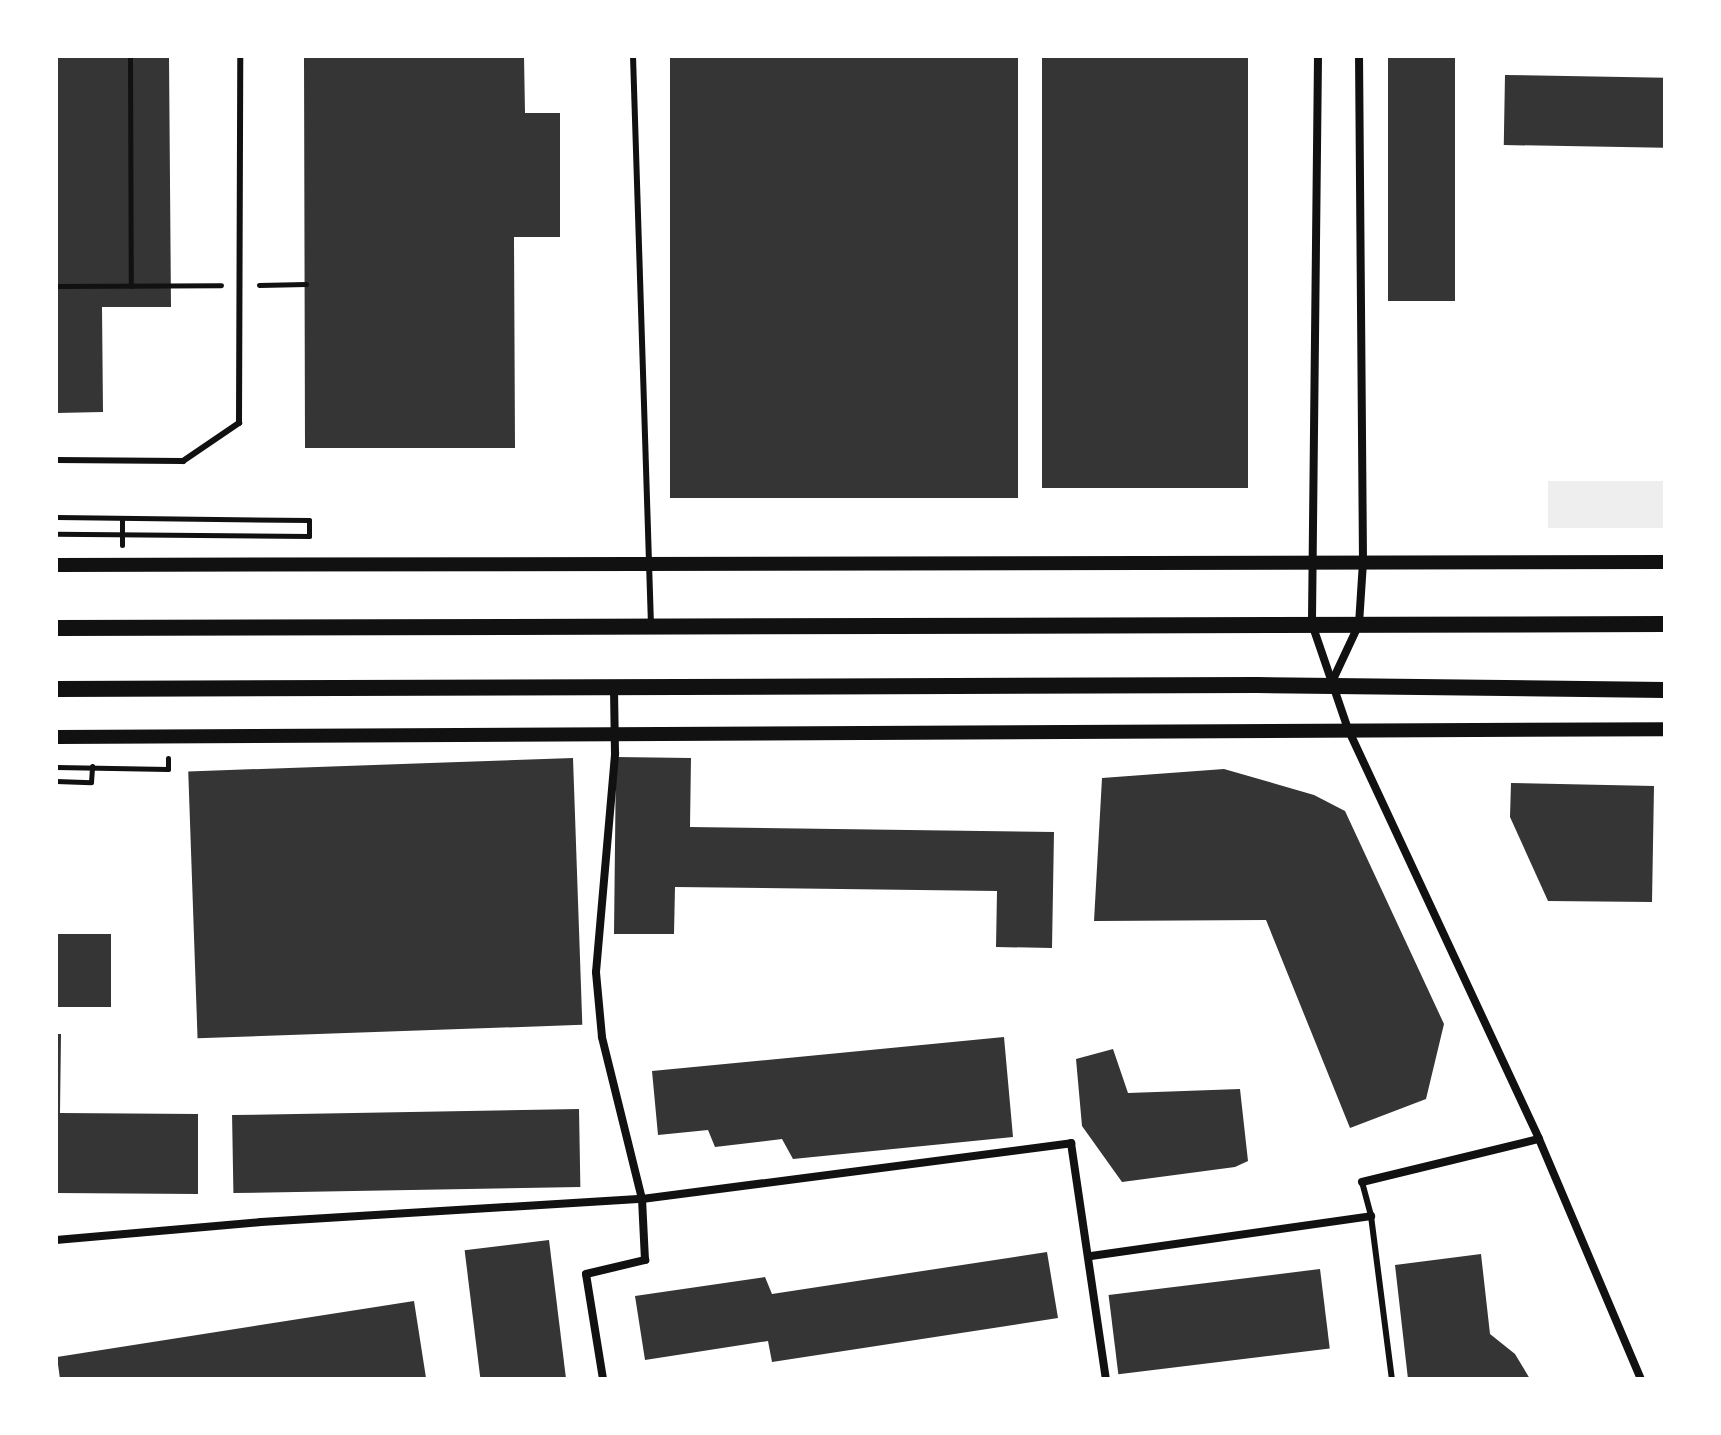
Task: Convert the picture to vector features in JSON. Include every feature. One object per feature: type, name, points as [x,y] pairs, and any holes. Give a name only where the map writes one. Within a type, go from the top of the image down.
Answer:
[{"type":"main road","points":[[56,628],[1665,624]]},
{"type":"main road","points":[[56,689],[1330,687],[1665,690]]},
{"type":"street","points":[[1318,56],[1310,562],[1312,624],[1330,687],[1348,729],[1539,1139],[1641,1379]]},
{"type":"street","points":[[1330,687],[1359,624],[1363,562],[1359,56]]},
{"type":"street","points":[[56,565],[1665,562]]},
{"type":"street","points":[[603,1379],[586,1274],[645,1260],[642,1199],[602,1037],[596,972],[615,735],[614,690]]},
{"type":"street","points":[[56,737],[1665,729]]},
{"type":"street","points":[[1362,1182],[1539,1139]]},
{"type":"street","points":[[56,1240],[642,1199],[1071,1143],[1091,1256],[1106,1379]]},
{"type":"street","points":[[1091,1256],[1371,1216]]},
{"type":"lane","points":[[56,460],[183,461],[239,423],[240,56]]},
{"type":"lane","points":[[633,56],[651,625]]},
{"type":"lane","points":[[1362,1182],[1371,1216],[1392,1379]]},
{"type":"path","points":[[130,56],[131,286]]},
{"type":"path","points":[[56,286],[171,286]]},
{"type":"path","points":[[56,517],[309,520],[309,536],[56,534]]},
{"type":"path","points":[[56,767],[168,769],[168,755],[157,754]]},
{"type":"path","points":[[56,781],[91,782],[93,761]]},
{"type":"shaded area","points":[[1548,481],[1665,481],[1665,528],[1548,528]]},
{"type":"building","points":[[56,56],[169,56],[171,307],[102,307],[103,412],[56,413]]},
{"type":"building","points":[[304,56],[524,56],[525,113],[560,113],[560,237],[514,237],[515,448],[305,448]]},
{"type":"building","points":[[670,56],[1018,56],[1018,498],[670,498]]},
{"type":"building","points":[[1042,56],[1248,56],[1248,488],[1042,488]]},
{"type":"building","points":[[1388,56],[1455,56],[1455,301],[1388,301]]},
{"type":"building","points":[[1505,75],[1665,78],[1664,148],[1504,145]]},
{"type":"building","points":[[616,757],[691,758],[690,827],[1054,832],[1052,948],[996,947],[997,891],[675,887],[674,934],[614,934]]},
{"type":"building","points":[[573,758],[582,1025],[198,1038],[188,771]]},
{"type":"building","points":[[1224,769],[1314,795],[1345,811],[1444,1024],[1426,1099],[1350,1128],[1266,920],[1094,921],[1102,778]]},
{"type":"building","points":[[1511,783],[1654,786],[1652,902],[1548,901],[1510,817]]},
{"type":"building","points":[[56,934],[111,934],[111,1007],[56,1007]]},
{"type":"building","points":[[56,1034],[61,1034],[60,1113],[198,1114],[198,1194],[56,1193]]},
{"type":"building","points":[[1004,1037],[1013,1137],[793,1159],[782,1139],[715,1147],[708,1130],[658,1135],[652,1071]]},
{"type":"building","points":[[1113,1049],[1128,1093],[1240,1089],[1248,1161],[1235,1167],[1122,1182],[1082,1126],[1076,1059]]},
{"type":"building","points":[[579,1109],[580,1187],[233,1193],[232,1115]]},
{"type":"building","points":[[549,1240],[566,1379],[480,1379],[465,1250]]},
{"type":"building","points":[[1047,1252],[1058,1318],[772,1362],[768,1341],[645,1360],[635,1296],[765,1277],[772,1294]]},
{"type":"building","points":[[1481,1254],[1490,1334],[1515,1354],[1530,1379],[1408,1379],[1395,1265]]},
{"type":"building","points":[[1320,1269],[1330,1348],[1118,1374],[1109,1295]]},
{"type":"building","points":[[414,1301],[426,1378],[60,1379],[57,1357]]}]
